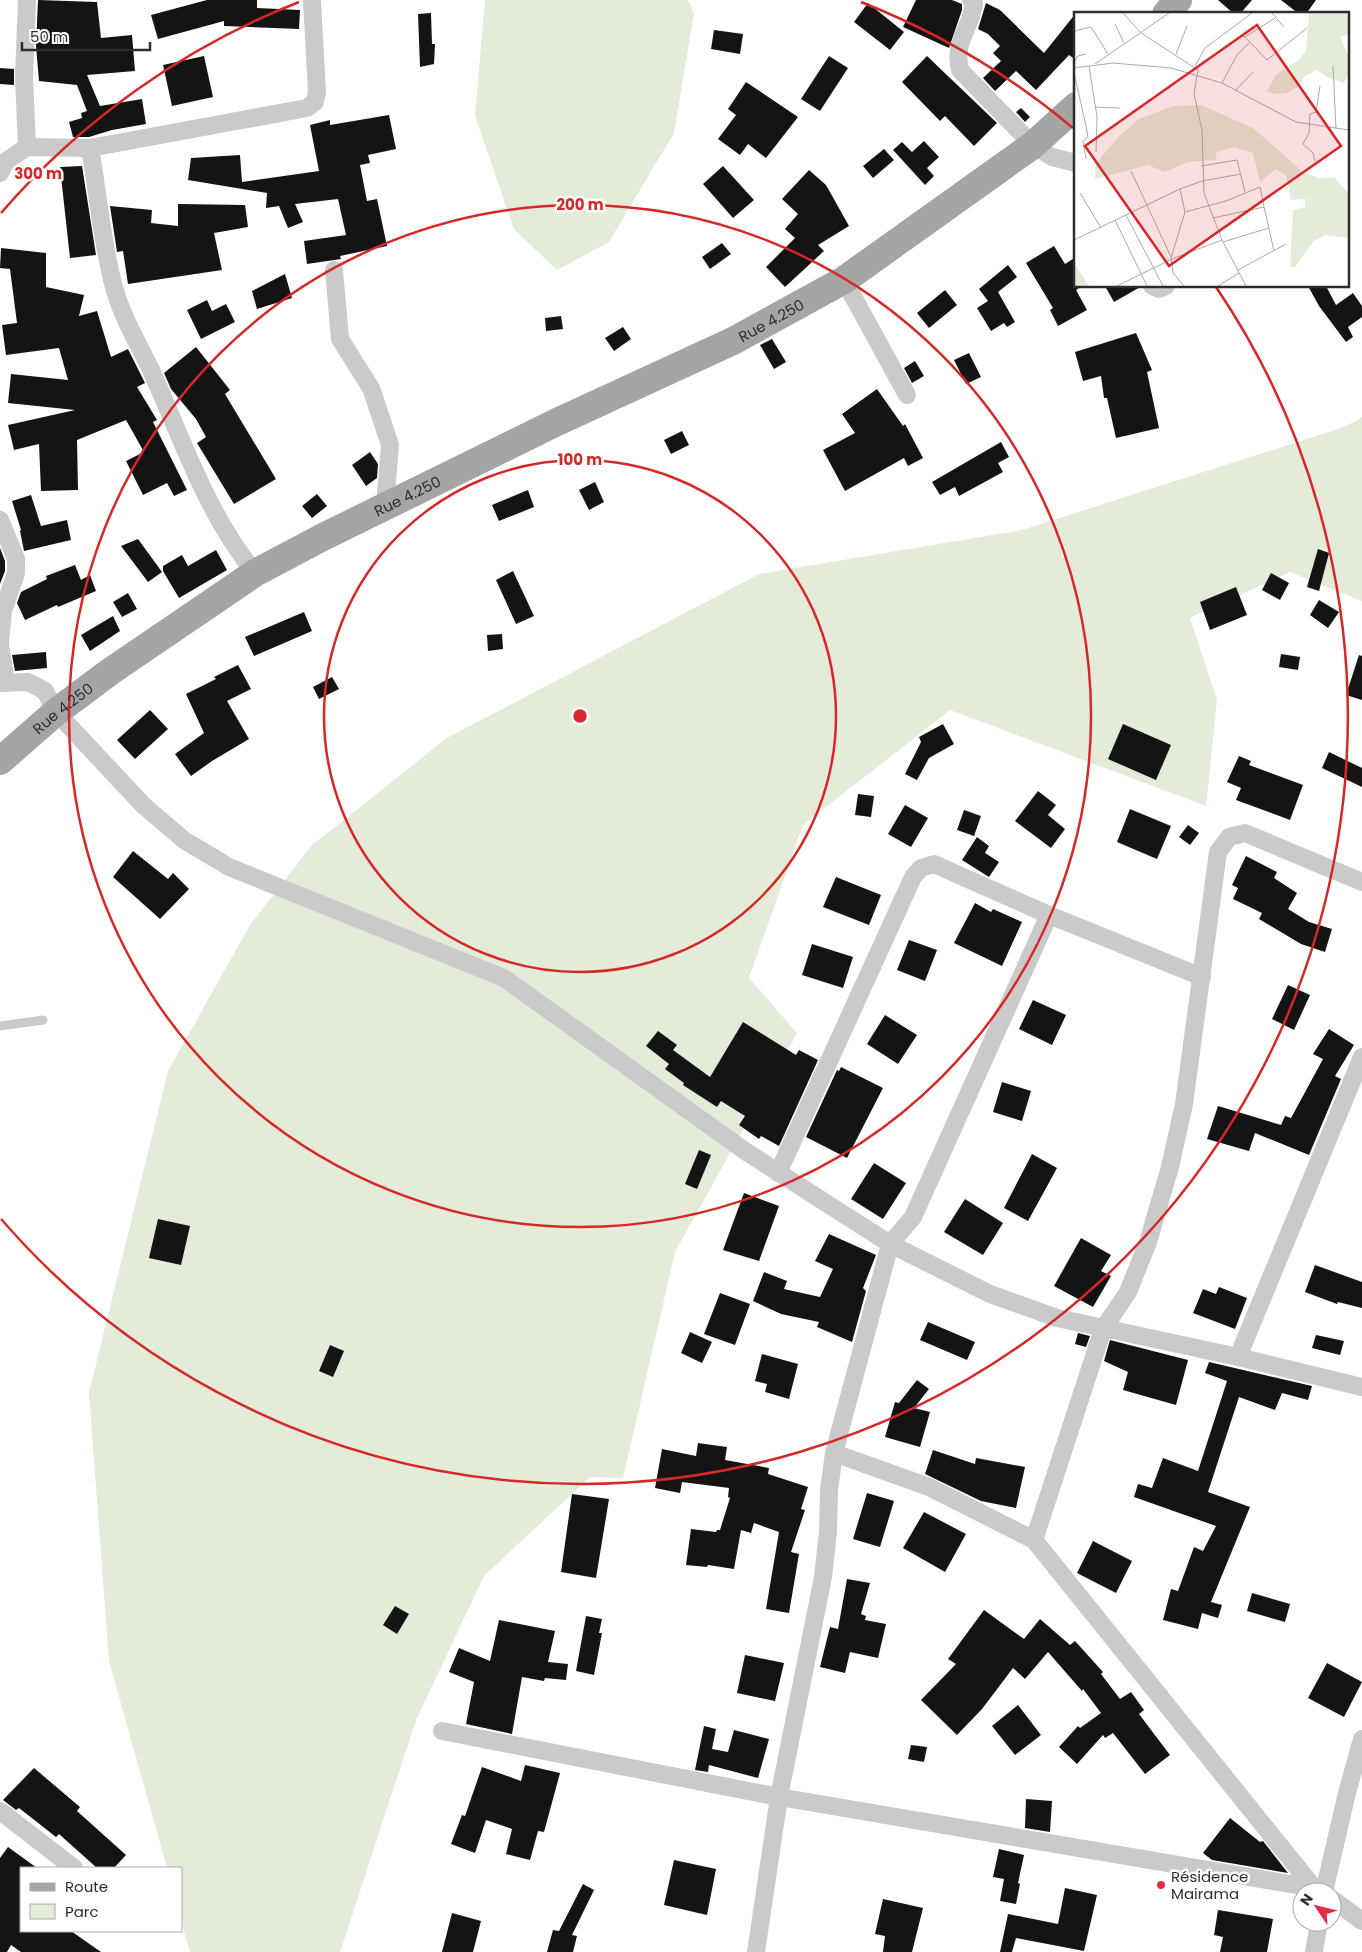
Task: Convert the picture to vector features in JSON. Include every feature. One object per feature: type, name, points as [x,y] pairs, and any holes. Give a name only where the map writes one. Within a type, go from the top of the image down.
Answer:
[{"type":"main road","points":[[1168,12],[1178,0]]},
{"type":"main road","name":"Rue 4.250","points":[[0,760],[56,712],[110,671],[254,573],[385,506],[557,422],[733,341],[844,280],[1033,145],[1074,108]]},
{"type":"street","points":[[27,0],[24,77],[27,147]]},
{"type":"street","points":[[0,172],[6,162],[27,147],[90,148],[307,108],[315,102],[318,92],[312,0]]},
{"type":"street","points":[[971,0],[974,3],[973,13],[960,39],[957,56],[960,70],[1033,145],[1052,157],[1074,162]]},
{"type":"street","points":[[90,148],[113,285],[120,309],[151,370],[207,498],[232,546],[254,573]]},
{"type":"street","points":[[334,270],[340,339],[371,388],[390,445],[385,506]]},
{"type":"street","points":[[844,280],[907,395]]},
{"type":"street","points":[[0,520],[16,559],[16,573],[3,611],[0,644],[3,683],[28,682],[44,691],[56,712],[144,806],[184,840],[229,867],[504,978],[778,1173],[890,1244],[990,1294],[1057,1318],[1238,1357],[1362,1387]]},
{"type":"street","points":[[1034,1540],[1103,1329],[1128,1292],[1148,1242],[1170,1167],[1184,1104],[1218,852],[1229,837],[1245,833],[1362,882]]},
{"type":"street","points":[[778,1173],[864,981],[913,878],[921,868],[934,864],[1049,915],[1202,977]]},
{"type":"street","points":[[756,1952],[779,1797],[823,1578],[828,1532],[829,1490],[834,1453],[890,1244],[913,1217],[1049,915]]},
{"type":"street","points":[[1238,1357],[1362,1057]]},
{"type":"street","points":[[834,1453],[930,1487],[1034,1540],[1313,1882]]},
{"type":"street","points":[[442,1731],[779,1797],[1292,1886]]},
{"type":"street","points":[[1322,1882],[1362,1739]]},
{"type":"street","points":[[0,1811],[73,1867]]},
{"type":"street","points":[[1342,1906],[1362,1921]]},
{"type":"street","points":[[1314,1952],[1317,1932]]},
{"type":"lane","points":[[0,1026],[43,1020]]},
{"type":"green space","points":[[485,0],[688,0],[694,13],[674,133],[609,242],[557,270],[514,229],[475,116]]},
{"type":"green space","points":[[1362,417],[1362,601],[1290,572],[1190,618],[1217,700],[1206,806],[950,710],[803,825],[749,978],[797,1033],[675,1252],[623,1478],[590,1477],[484,1576],[416,1720],[340,1952],[190,1952],[182,1924],[182,1867],[167,1867],[109,1661],[89,1393],[168,1071],[250,925],[311,846],[447,738],[759,574],[1022,530],[1347,426]]},
{"type":"building","points":[[38,0],[97,2],[101,38],[132,35],[135,71],[87,75],[100,106],[142,99],[146,124],[112,130],[89,137],[73,137],[69,122],[82,118],[81,113],[87,111],[77,85],[39,81],[36,46]]},
{"type":"building","points":[[207,0],[257,0],[257,8],[300,10],[299,29],[224,26],[224,21],[158,39],[151,15]]},
{"type":"building","points":[[916,0],[952,0],[962,4],[962,10],[949,48],[903,27]]},
{"type":"building","points":[[1218,0],[1252,0],[1242,12],[1232,12]]},
{"type":"building","points":[[1281,0],[1316,0],[1307,12],[1296,12]]},
{"type":"building","points":[[868,3],[904,32],[890,50],[854,22]]},
{"type":"building","points":[[986,3],[1000,10],[1044,53],[1074,16],[1074,59],[1069,55],[1036,90],[1016,71],[995,91],[983,78],[1001,61],[993,53],[1000,46],[988,34],[978,29]]},
{"type":"building","points":[[431,13],[432,44],[435,44],[434,64],[420,67],[418,14]]},
{"type":"building","points":[[714,30],[743,34],[740,54],[711,49]]},
{"type":"building","points":[[204,56],[213,97],[172,106],[163,65]]},
{"type":"building","points":[[829,56],[848,68],[820,111],[801,99]]},
{"type":"building","points":[[927,56],[997,123],[974,146],[945,116],[940,121],[902,82]]},
{"type":"building","points":[[0,68],[14,69],[14,85],[0,84]]},
{"type":"building","points":[[746,82],[798,117],[766,158],[748,144],[740,155],[718,139],[736,115],[728,109]]},
{"type":"building","points":[[1021,108],[1030,117],[1025,122],[1016,112]]},
{"type":"building","points":[[389,115],[396,149],[368,155],[370,163],[360,165],[367,201],[377,199],[387,246],[340,256],[341,259],[307,264],[304,241],[346,235],[338,199],[295,204],[303,222],[288,228],[279,206],[266,208],[267,193],[188,180],[191,158],[240,155],[242,182],[319,171],[310,125],[330,120],[330,125]]},
{"type":"building","points":[[924,141],[939,157],[927,168],[934,176],[925,185],[893,150],[902,142],[912,152]]},
{"type":"building","points":[[884,149],[894,160],[873,178],[863,166]]},
{"type":"building","points":[[82,166],[96,255],[70,258],[60,167]]},
{"type":"building","points":[[723,166],[754,200],[733,218],[703,184]]},
{"type":"building","points":[[809,170],[826,185],[849,226],[818,245],[824,251],[785,287],[766,267],[795,238],[785,229],[798,214],[782,199]]},
{"type":"building","points":[[178,204],[245,205],[248,227],[214,233],[222,270],[128,284],[123,251],[117,252],[110,206],[152,210],[151,223],[178,226]]},
{"type":"building","points":[[722,243],[731,254],[710,269],[702,257]]},
{"type":"building","points":[[1054,246],[1065,264],[1074,258],[1074,288],[1079,288],[1076,290],[1087,310],[1058,326],[1050,310],[1053,308],[1026,263]]},
{"type":"building","points":[[1,248],[46,253],[46,287],[84,295],[79,316],[97,311],[111,357],[128,349],[145,383],[137,387],[157,420],[153,422],[187,490],[174,496],[167,483],[143,495],[126,461],[144,452],[126,420],[77,440],[78,490],[41,491],[39,444],[14,450],[8,425],[75,410],[8,403],[11,374],[68,380],[59,348],[6,355],[2,325],[17,323],[10,269],[0,268]]},
{"type":"building","points":[[1008,265],[1017,277],[998,292],[1015,322],[1007,327],[1004,323],[991,331],[977,308],[988,301],[979,289]]},
{"type":"building","points":[[285,274],[292,298],[257,309],[252,291]]},
{"type":"building","points":[[1106,288],[1138,288],[1114,302]]},
{"type":"building","points":[[1309,288],[1327,288],[1336,305],[1353,293],[1362,306],[1362,317],[1348,327],[1353,337],[1346,342],[1319,306]]},
{"type":"building","points":[[945,290],[957,305],[929,328],[917,313]]},
{"type":"building","points":[[207,300],[212,311],[226,304],[235,322],[201,339],[187,310]]},
{"type":"building","points":[[561,316],[563,329],[546,331],[545,318]]},
{"type":"building","points":[[623,327],[631,339],[614,351],[605,338]]},
{"type":"building","points":[[1136,333],[1152,370],[1147,372],[1159,428],[1116,438],[1107,398],[1104,398],[1101,376],[1083,381],[1075,352]]},
{"type":"building","points":[[772,339],[786,362],[774,369],[760,345]]},
{"type":"building","points":[[196,347],[230,390],[225,394],[276,479],[234,504],[197,443],[206,437],[196,419],[171,389],[164,373]]},
{"type":"building","points":[[969,353],[981,377],[966,384],[954,360]]},
{"type":"building","points":[[915,361],[924,376],[912,383],[904,368]]},
{"type":"building","points":[[877,389],[903,426],[905,424],[923,458],[908,466],[904,458],[845,491],[823,450],[855,433],[842,414]]},
{"type":"building","points":[[682,431],[689,445],[671,454],[664,440]]},
{"type":"building","points":[[1001,442],[1009,457],[998,463],[1003,472],[959,496],[955,487],[940,495],[932,482]]},
{"type":"building","points":[[370,452],[378,464],[377,478],[366,486],[352,465]]},
{"type":"building","points":[[595,482],[604,502],[589,510],[579,490]]},
{"type":"building","points":[[528,490],[534,507],[499,521],[492,505]]},
{"type":"building","points":[[317,494],[327,506],[312,518],[302,506]]},
{"type":"building","points":[[31,495],[41,526],[67,520],[71,540],[24,551],[21,530],[12,501]]},
{"type":"building","points":[[138,539],[162,572],[148,582],[121,546]]},
{"type":"building","points":[[0,548],[5,561],[5,571],[0,584]]},
{"type":"building","points":[[1318,549],[1329,553],[1319,591],[1307,587]]},
{"type":"building","points":[[216,550],[227,570],[179,598],[163,571],[163,566],[182,555],[188,566]]},
{"type":"building","points":[[75,565],[81,580],[90,575],[96,591],[58,607],[57,605],[25,620],[17,603],[21,592],[47,579],[46,576]]},
{"type":"building","points":[[513,571],[534,616],[516,624],[496,580]]},
{"type":"building","points":[[1271,573],[1289,583],[1280,600],[1262,590]]},
{"type":"building","points":[[1236,587],[1247,615],[1210,630],[1200,602]]},
{"type":"building","points":[[128,593],[137,609],[122,617],[113,602]]},
{"type":"building","points":[[1319,600],[1339,612],[1328,628],[1310,615]]},
{"type":"building","points":[[304,612],[312,631],[254,656],[245,637]]},
{"type":"building","points":[[113,616],[120,631],[90,651],[81,635]]},
{"type":"building","points":[[502,634],[503,649],[488,651],[487,635]]},
{"type":"building","points":[[46,652],[47,668],[15,671],[12,655]]},
{"type":"building","points":[[1281,654],[1300,657],[1298,670],[1279,667]]},
{"type":"building","points":[[1359,655],[1362,656],[1362,700],[1346,695]]},
{"type":"building","points":[[238,665],[251,689],[227,701],[249,739],[191,776],[175,754],[204,733],[186,694],[216,679],[214,677]]},
{"type":"building","points":[[332,677],[339,689],[319,699],[313,687]]},
{"type":"building","points":[[150,710],[168,729],[135,759],[117,740]]},
{"type":"building","points":[[943,724],[954,744],[929,758],[917,780],[905,774],[921,742],[919,737]]},
{"type":"building","points":[[1123,724],[1171,745],[1156,780],[1108,759]]},
{"type":"building","points":[[1329,752],[1362,768],[1362,787],[1322,768]]},
{"type":"building","points":[[1239,756],[1251,761],[1249,765],[1303,785],[1290,820],[1236,800],[1241,788],[1227,782]]},
{"type":"building","points":[[1038,791],[1056,805],[1048,815],[1065,829],[1051,848],[1015,821]]},
{"type":"building","points":[[858,794],[874,796],[871,817],[855,815]]},
{"type":"building","points":[[905,805],[928,818],[911,847],[888,834]]},
{"type":"building","points":[[1130,809],[1171,826],[1157,859],[1117,842]]},
{"type":"building","points":[[964,810],[981,816],[974,836],[957,830]]},
{"type":"building","points":[[1188,825],[1199,833],[1190,845],[1179,837]]},
{"type":"building","points":[[977,837],[989,846],[985,853],[999,862],[989,877],[962,860]]},
{"type":"building","points":[[133,851],[168,879],[173,873],[189,889],[160,919],[113,877]]},
{"type":"building","points":[[1246,856],[1277,872],[1274,878],[1297,893],[1288,909],[1309,922],[1332,929],[1325,952],[1301,944],[1259,919],[1262,913],[1233,899],[1238,888],[1232,885]]},
{"type":"building","points":[[836,877],[881,895],[869,925],[823,907]]},
{"type":"building","points":[[975,903],[991,912],[993,909],[1022,922],[1002,966],[954,943]]},
{"type":"building","points":[[909,940],[937,950],[925,981],[897,970]]},
{"type":"building","points":[[812,944],[853,957],[843,988],[802,975]]},
{"type":"building","points":[[1288,985],[1310,995],[1294,1030],[1272,1019]]},
{"type":"building","points":[[1033,1000],[1066,1015],[1052,1045],[1019,1029]]},
{"type":"building","points":[[885,1015],[917,1035],[898,1064],[867,1044]]},
{"type":"building","points":[[743,1022],[796,1055],[799,1050],[818,1060],[779,1146],[761,1136],[759,1139],[739,1125],[745,1116],[721,1101],[717,1107],[683,1085],[684,1083],[665,1069],[669,1064],[646,1046],[658,1031],[677,1045],[673,1050],[710,1077]]},
{"type":"building","points":[[1329,1029],[1354,1045],[1335,1076],[1341,1079],[1309,1155],[1255,1133],[1249,1151],[1207,1139],[1218,1106],[1281,1125],[1285,1116],[1291,1118],[1323,1059],[1313,1054]]},
{"type":"building","points":[[841,1067],[883,1088],[847,1158],[806,1137],[837,1070],[839,1071]]},
{"type":"building","points":[[1002,1082],[1031,1091],[1022,1121],[993,1112]]},
{"type":"building","points":[[699,1150],[711,1155],[697,1189],[685,1184]]},
{"type":"building","points":[[1032,1154],[1057,1168],[1028,1221],[1004,1208]]},
{"type":"building","points":[[874,1163],[906,1183],[883,1219],[851,1199]]},
{"type":"building","points":[[744,1193],[779,1206],[759,1261],[723,1250]]},
{"type":"building","points":[[965,1199],[1003,1223],[983,1255],[944,1232]]},
{"type":"building","points":[[158,1219],[190,1226],[181,1265],[149,1258]]},
{"type":"building","points":[[829,1234],[876,1255],[863,1288],[866,1291],[852,1342],[817,1327],[819,1322],[781,1314],[753,1301],[764,1272],[787,1281],[784,1289],[820,1297],[833,1269],[815,1261]]},
{"type":"building","points":[[1081,1238],[1111,1255],[1101,1271],[1111,1276],[1093,1307],[1054,1286]]},
{"type":"building","points":[[1315,1265],[1362,1282],[1362,1308],[1338,1302],[1337,1304],[1305,1292]]},
{"type":"building","points":[[1219,1287],[1247,1298],[1235,1329],[1193,1313],[1203,1289],[1216,1294]]},
{"type":"building","points":[[720,1293],[750,1304],[735,1345],[704,1334]]},
{"type":"building","points":[[928,1322],[975,1342],[967,1360],[920,1340]]},
{"type":"building","points":[[690,1332],[712,1342],[702,1363],[681,1353]]},
{"type":"building","points":[[1078,1333],[1090,1336],[1086,1347],[1075,1344]]},
{"type":"building","points":[[1316,1335],[1344,1341],[1340,1355],[1312,1348]]},
{"type":"building","points":[[1110,1340],[1188,1360],[1176,1405],[1123,1390],[1128,1372],[1104,1361]]},
{"type":"building","points":[[330,1345],[344,1351],[333,1377],[319,1371]]},
{"type":"building","points":[[762,1354],[798,1364],[789,1399],[765,1392],[767,1384],[755,1381]]},
{"type":"building","points":[[1209,1362],[1312,1386],[1308,1400],[1282,1393],[1275,1410],[1239,1397],[1208,1492],[1250,1507],[1211,1602],[1222,1605],[1218,1618],[1202,1613],[1198,1629],[1163,1620],[1171,1589],[1178,1591],[1194,1547],[1203,1551],[1216,1526],[1134,1497],[1138,1484],[1152,1488],[1163,1458],[1198,1471],[1227,1381],[1205,1373]]},
{"type":"building","points":[[917,1380],[929,1389],[914,1408],[930,1412],[920,1447],[885,1437],[895,1402],[899,1403]]},
{"type":"building","points":[[698,1443],[727,1447],[725,1460],[769,1468],[768,1474],[808,1487],[801,1509],[805,1510],[791,1552],[799,1554],[789,1613],[766,1609],[779,1532],[754,1523],[751,1533],[741,1530],[734,1569],[708,1565],[707,1567],[686,1565],[691,1529],[716,1532],[720,1530],[730,1498],[728,1497],[729,1488],[682,1482],[680,1493],[655,1488],[662,1449],[696,1456]]},
{"type":"building","points":[[933,1450],[975,1464],[976,1458],[1025,1467],[1016,1508],[981,1501],[925,1474]]},
{"type":"building","points":[[867,1493],[894,1501],[880,1547],[853,1539]]},
{"type":"building","points":[[572,1494],[609,1499],[596,1578],[561,1572]]},
{"type":"building","points":[[924,1512],[966,1534],[945,1572],[903,1548]]},
{"type":"building","points":[[1093,1541],[1132,1561],[1116,1593],[1077,1573]]},
{"type":"building","points":[[847,1579],[870,1583],[861,1614],[866,1616],[865,1620],[886,1624],[878,1658],[850,1652],[845,1673],[820,1667],[830,1627],[838,1629]]},
{"type":"building","points":[[1252,1593],[1290,1604],[1285,1622],[1247,1611]]},
{"type":"building","points":[[395,1606],[409,1614],[397,1634],[383,1625]]},
{"type":"building","points":[[984,1610],[1024,1639],[1040,1619],[1070,1645],[1075,1641],[1103,1672],[1101,1674],[1120,1699],[1131,1692],[1144,1710],[1139,1714],[1170,1755],[1145,1774],[1113,1733],[1105,1738],[1103,1735],[1077,1764],[1059,1747],[1078,1726],[1080,1728],[1101,1713],[1083,1689],[1082,1691],[1048,1652],[1025,1679],[1013,1668],[982,1709],[957,1735],[921,1700],[956,1664],[948,1659]]},
{"type":"building","points":[[586,1616],[602,1619],[599,1633],[602,1633],[594,1675],[576,1671]]},
{"type":"building","points":[[499,1620],[555,1631],[548,1662],[568,1664],[566,1680],[545,1678],[544,1681],[522,1677],[512,1734],[466,1724],[474,1682],[449,1672],[459,1648],[490,1661]]},
{"type":"building","points":[[745,1655],[784,1663],[775,1701],[737,1693]]},
{"type":"building","points":[[1327,1663],[1362,1682],[1344,1717],[1308,1698]]},
{"type":"building","points":[[1018,1705],[1041,1735],[1015,1755],[992,1726]]},
{"type":"building","points":[[704,1726],[716,1729],[712,1749],[728,1752],[734,1730],[769,1739],[758,1778],[709,1765],[708,1772],[695,1770]]},
{"type":"building","points":[[911,1745],[927,1747],[924,1762],[908,1759]]},
{"type":"building","points":[[525,1765],[560,1773],[544,1832],[538,1831],[530,1860],[506,1854],[512,1829],[486,1820],[475,1853],[451,1844],[462,1815],[465,1816],[482,1767],[521,1781]]},
{"type":"building","points":[[34,1768],[80,1807],[77,1811],[126,1855],[115,1867],[96,1867],[59,1834],[56,1837],[19,1808],[16,1810],[3,1800]]},
{"type":"building","points":[[1026,1799],[1052,1801],[1050,1832],[1025,1828]]},
{"type":"building","points":[[1230,1818],[1260,1842],[1263,1841],[1288,1873],[1212,1860],[1203,1853]]},
{"type":"building","points":[[8,1847],[36,1867],[20,1867],[20,1932],[72,1932],[101,1952],[21,1952],[11,1945],[7,1952],[0,1952],[0,1858]]},
{"type":"building","points":[[999,1849],[1024,1855],[1016,1904],[1000,1901],[1004,1879],[993,1877]]},
{"type":"building","points":[[674,1860],[716,1869],[707,1915],[664,1905]]},
{"type":"building","points":[[583,1884],[594,1890],[572,1935],[577,1936],[573,1952],[547,1952],[553,1930],[559,1931]]},
{"type":"building","points":[[1065,1888],[1097,1895],[1084,1951],[1016,1938],[1012,1952],[1000,1952],[1008,1914],[1058,1924]]},
{"type":"building","points":[[883,1899],[923,1908],[912,1952],[883,1952],[885,1936],[875,1934]]},
{"type":"building","points":[[1218,1910],[1273,1919],[1267,1952],[1220,1952],[1223,1937],[1214,1935]]},
{"type":"building","points":[[452,1913],[481,1921],[473,1952],[442,1952]]},
{"type":"place","name":"Résidence Mairama","points":[[1161,1885]]}]
